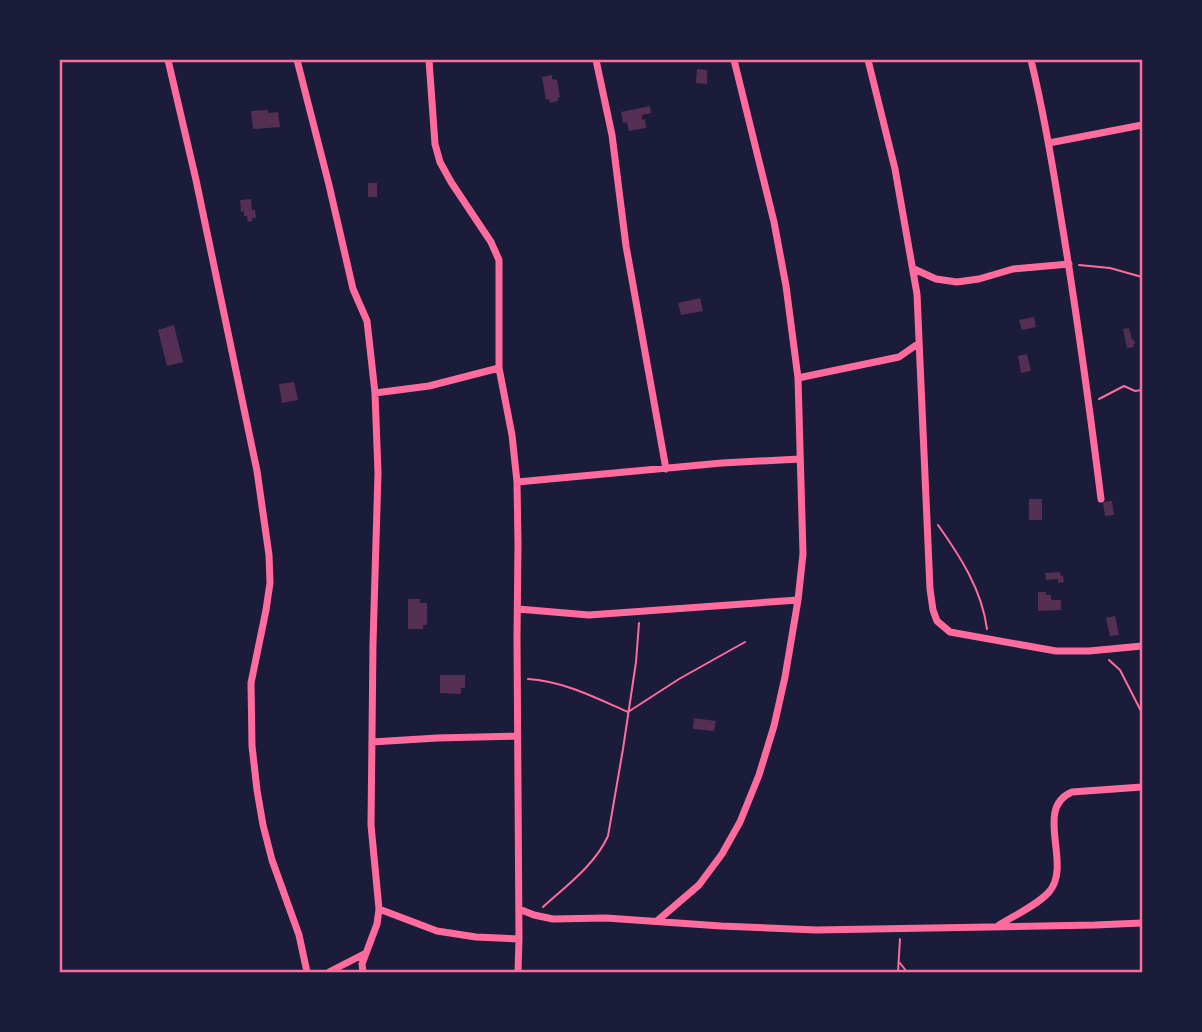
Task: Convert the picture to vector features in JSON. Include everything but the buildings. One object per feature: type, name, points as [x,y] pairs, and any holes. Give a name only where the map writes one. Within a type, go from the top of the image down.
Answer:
[{"type":"street","points":[[168,60],[199,193],[257,471],[269,555],[270,583],[251,683],[252,747],[263,825],[272,860],[299,936],[307,972]]},
{"type":"street","points":[[297,60],[353,289],[367,321],[375,393],[378,473],[371,832],[379,909],[377,924],[362,964],[363,972]]},
{"type":"street","points":[[429,60],[435,144],[440,163],[498,254],[499,368],[512,435],[517,482],[518,972]]},
{"type":"street","points":[[596,60],[612,135],[626,246],[666,469]]},
{"type":"street","points":[[657,922],[699,885],[722,854],[740,822],[759,775],[785,677],[803,554],[798,378],[782,259],[734,60]]},
{"type":"street","points":[[868,60],[895,169],[914,269],[930,589],[937,621],[950,632],[1056,651],[1143,646]]},
{"type":"street","points":[[1031,60],[1049,144],[1069,264],[1101,499]]},
{"type":"street","points":[[1049,144],[1143,125]]},
{"type":"street","points":[[914,269],[936,279],[957,282],[1013,269],[1069,264]]},
{"type":"street","points":[[798,378],[899,357],[919,343]]},
{"type":"street","points":[[375,393],[429,387],[499,368]]},
{"type":"street","points":[[517,482],[722,463],[800,459]]},
{"type":"street","points":[[518,609],[589,615],[797,600]]},
{"type":"street","points":[[372,742],[517,736]]},
{"type":"street","points":[[996,926],[1031,906],[1050,891],[1056,878],[1056,806],[1063,796],[1072,792],[1143,787]]},
{"type":"street","points":[[379,909],[438,931],[476,937],[519,939]]},
{"type":"street","points":[[519,909],[553,919],[606,918],[816,930],[1143,923]]},
{"type":"street","points":[[329,972],[366,953]]},
{"type":"path","points":[[1069,264],[1110,268],[1143,277]]},
{"type":"path","points":[[1089,405],[1124,386],[1135,391],[1143,390]]},
{"type":"path","points":[[926,508],[956,550],[968,573],[985,610],[989,640]]},
{"type":"path","points":[[534,915],[570,883],[604,845],[608,836],[636,662],[640,612]]},
{"type":"path","points":[[628,712],[746,642]]},
{"type":"path","points":[[1106,658],[1120,670],[1143,713]]},
{"type":"path","points":[[517,678],[566,686],[628,712]]},
{"type":"path","points":[[898,972],[901,928]]},
{"type":"path","points":[[899,962],[907,972]]}]
